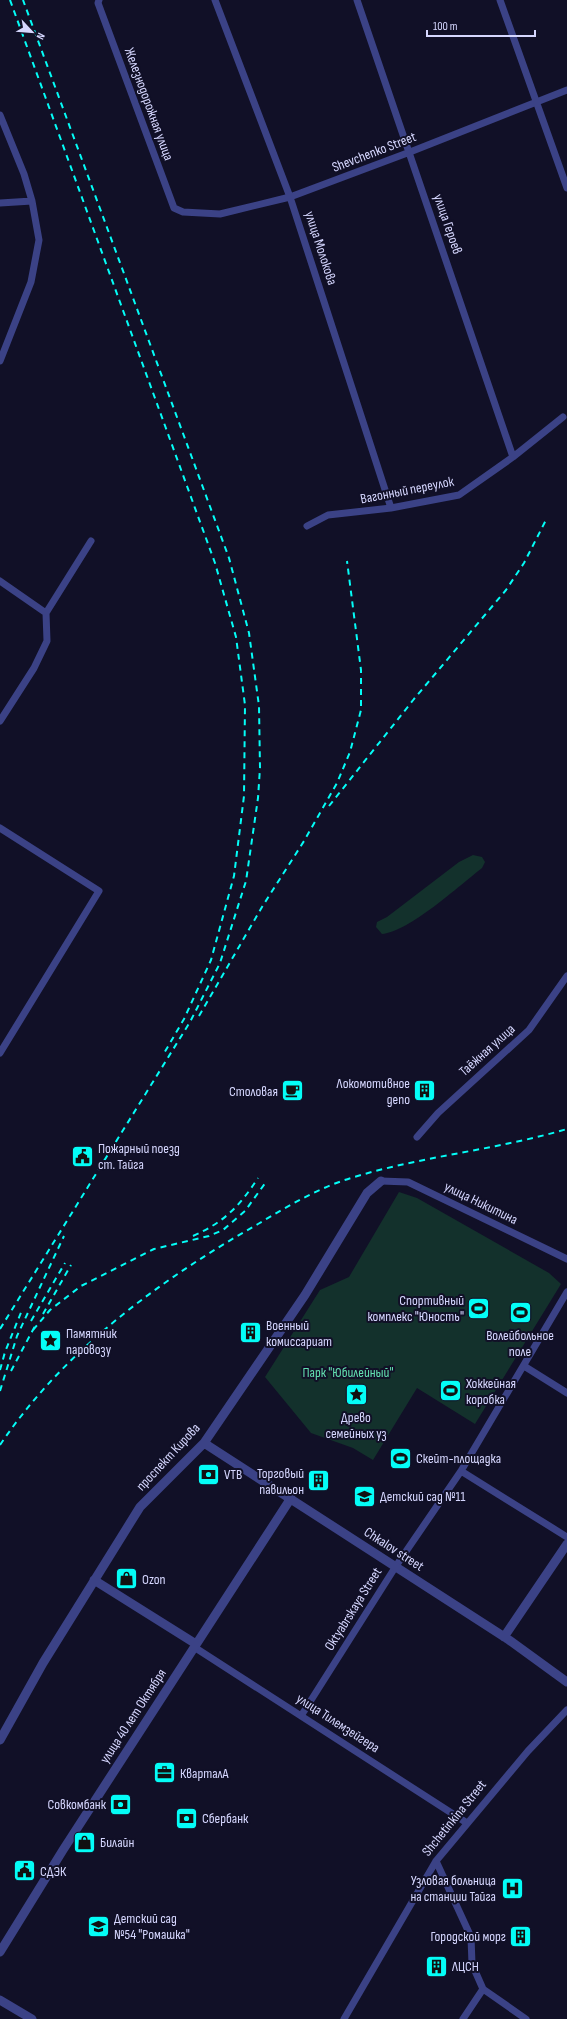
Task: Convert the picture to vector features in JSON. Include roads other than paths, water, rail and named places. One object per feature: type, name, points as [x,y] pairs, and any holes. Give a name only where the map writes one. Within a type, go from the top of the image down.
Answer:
[{"type":"street","name":"Железнодорожная улица","points":[[99,0],[98,3],[174,208],[183,212]]},
{"type":"street","name":"улица Молокова","points":[[215,0],[290,197],[391,508]]},
{"type":"street","name":"улица Героев","points":[[357,0],[513,457]]},
{"type":"street","points":[[500,0],[567,188]]},
{"type":"street","name":"Shevchenko Street","points":[[183,212],[220,214],[290,197],[410,152],[567,90]]},
{"type":"street","points":[[0,115],[24,174],[32,201],[39,240],[31,282],[0,361]]},
{"type":"street","points":[[0,203],[32,201]]},
{"type":"street","name":"Вагонный переулок","points":[[307,526],[328,514],[391,508],[459,495],[513,457],[563,417]]},
{"type":"street","points":[[0,721],[34,668],[46,642],[46,613],[91,541]]},
{"type":"street","points":[[0,582],[46,613]]},
{"type":"street","points":[[0,828],[99,891],[0,1053]]},
{"type":"street","name":"Таёжная улица","points":[[416,1137],[438,1112],[529,1030],[567,976]]},
{"type":"street","name":"улица Никитина","points":[[381,1181],[408,1182],[567,1259]]},
{"type":"street","name":"проспект Кирова","points":[[0,1740],[44,1663],[140,1507],[204,1443],[305,1295],[367,1193],[381,1181]]},
{"type":"street","name":"Oktyabrskaya Street","points":[[301,1716],[396,1566],[461,1471],[567,1292]]},
{"type":"street","points":[[524,1366],[567,1393]]},
{"type":"street","name":"Chkalov street","points":[[204,1443],[504,1637],[567,1682]]},
{"type":"street","points":[[461,1471],[567,1537]]},
{"type":"street","name":"улица 40 лет Октября","points":[[0,1952],[63,1850],[291,1498]]},
{"type":"street","points":[[504,1637],[567,1544]]},
{"type":"street","name":"улица Тилемзейгера","points":[[94,1580],[467,1824]]},
{"type":"street","name":"Shchetinkina Street","points":[[344,2019],[436,1861],[528,1751],[567,1710]]},
{"type":"street","points":[[436,1861],[471,1937],[472,1964],[483,1989],[526,2019]]},
{"type":"street","points":[[463,2019],[483,1989]]},
{"type":"street","points":[[0,2000],[32,2019]]},
{"type":"railway","points":[[10,0],[215,563],[236,637],[245,705],[244,796],[234,876],[211,960],[184,1019],[163,1055]]},
{"type":"railway","points":[[0,1329],[190,1022],[220,963],[246,881],[258,798],[260,768],[259,706],[249,633],[229,558],[23,0]]},
{"type":"railway","points":[[329,806],[414,699],[506,590],[524,563],[547,518]]},
{"type":"railway","points":[[199,1016],[262,907],[304,841],[337,783],[350,752],[361,710],[361,670],[347,561]]},
{"type":"railway","points":[[0,1445],[25,1411],[54,1378],[84,1348],[116,1320],[150,1293],[185,1269],[292,1204],[339,1182],[378,1170],[513,1142],[567,1129]]},
{"type":"railway","points":[[193,1236],[214,1225],[230,1213],[258,1178]]},
{"type":"railway","points":[[33,1330],[50,1310],[81,1286],[154,1249],[209,1236],[223,1230],[245,1211],[266,1182]]},
{"type":"railway","points":[[0,1391],[17,1336],[64,1236]]},
{"type":"railway","points":[[31,1321],[65,1263]]},
{"type":"railway","points":[[43,1314],[71,1265]]},
{"type":"railway","points":[[0,1370],[5,1352],[22,1310]]},
{"type":"railway","points":[[11,1371],[35,1326]]},
{"type":"place","name":"Столовая","points":[[293,1091]]},
{"type":"place","name":"Локомотивное депо","points":[[425,1091]]},
{"type":"place","name":"Пожарный поезд ст. Тайга","points":[[83,1156]]},
{"type":"place","name":"Спортивный комплекс \"Юность\"","points":[[479,1308]]},
{"type":"place","name":"Волейбольное поле","points":[[520,1313]]},
{"type":"place","name":"Военный комиссариат","points":[[250,1333]]},
{"type":"place","name":"Памятник паровозу","points":[[51,1341]]},
{"type":"place","name":"Хоккейная коробка","points":[[451,1391]]},
{"type":"place","name":"Древо семейных уз","points":[[356,1395]]},
{"type":"place","name":"Скейт-площадка","points":[[400,1458]]},
{"type":"place","name":"VTB","points":[[208,1474]]},
{"type":"place","name":"Торговый павильон","points":[[319,1481]]},
{"type":"place","name":"Детский сад №11","points":[[364,1496]]},
{"type":"place","name":"Ozon","points":[[127,1579]]},
{"type":"place","name":"КварталА","points":[[165,1773]]},
{"type":"place","name":"Совкомбанк","points":[[121,1804]]},
{"type":"place","name":"Сбербанк","points":[[186,1818]]},
{"type":"place","name":"Билайн","points":[[85,1842]]},
{"type":"place","name":"СДЭК","points":[[25,1871]]},
{"type":"place","name":"Узловая больница на станции Тайга","points":[[512,1888]]},
{"type":"place","name":"Детский сад №54 \"Ромашка\"","points":[[99,1926]]},
{"type":"place","name":"Городской морг","points":[[521,1936]]},
{"type":"place","name":"ЛЦСН","points":[[437,1966]]},
{"type":"park label","name":"Парк \"Юбилейный\"","points":[[348,1372]]}]
